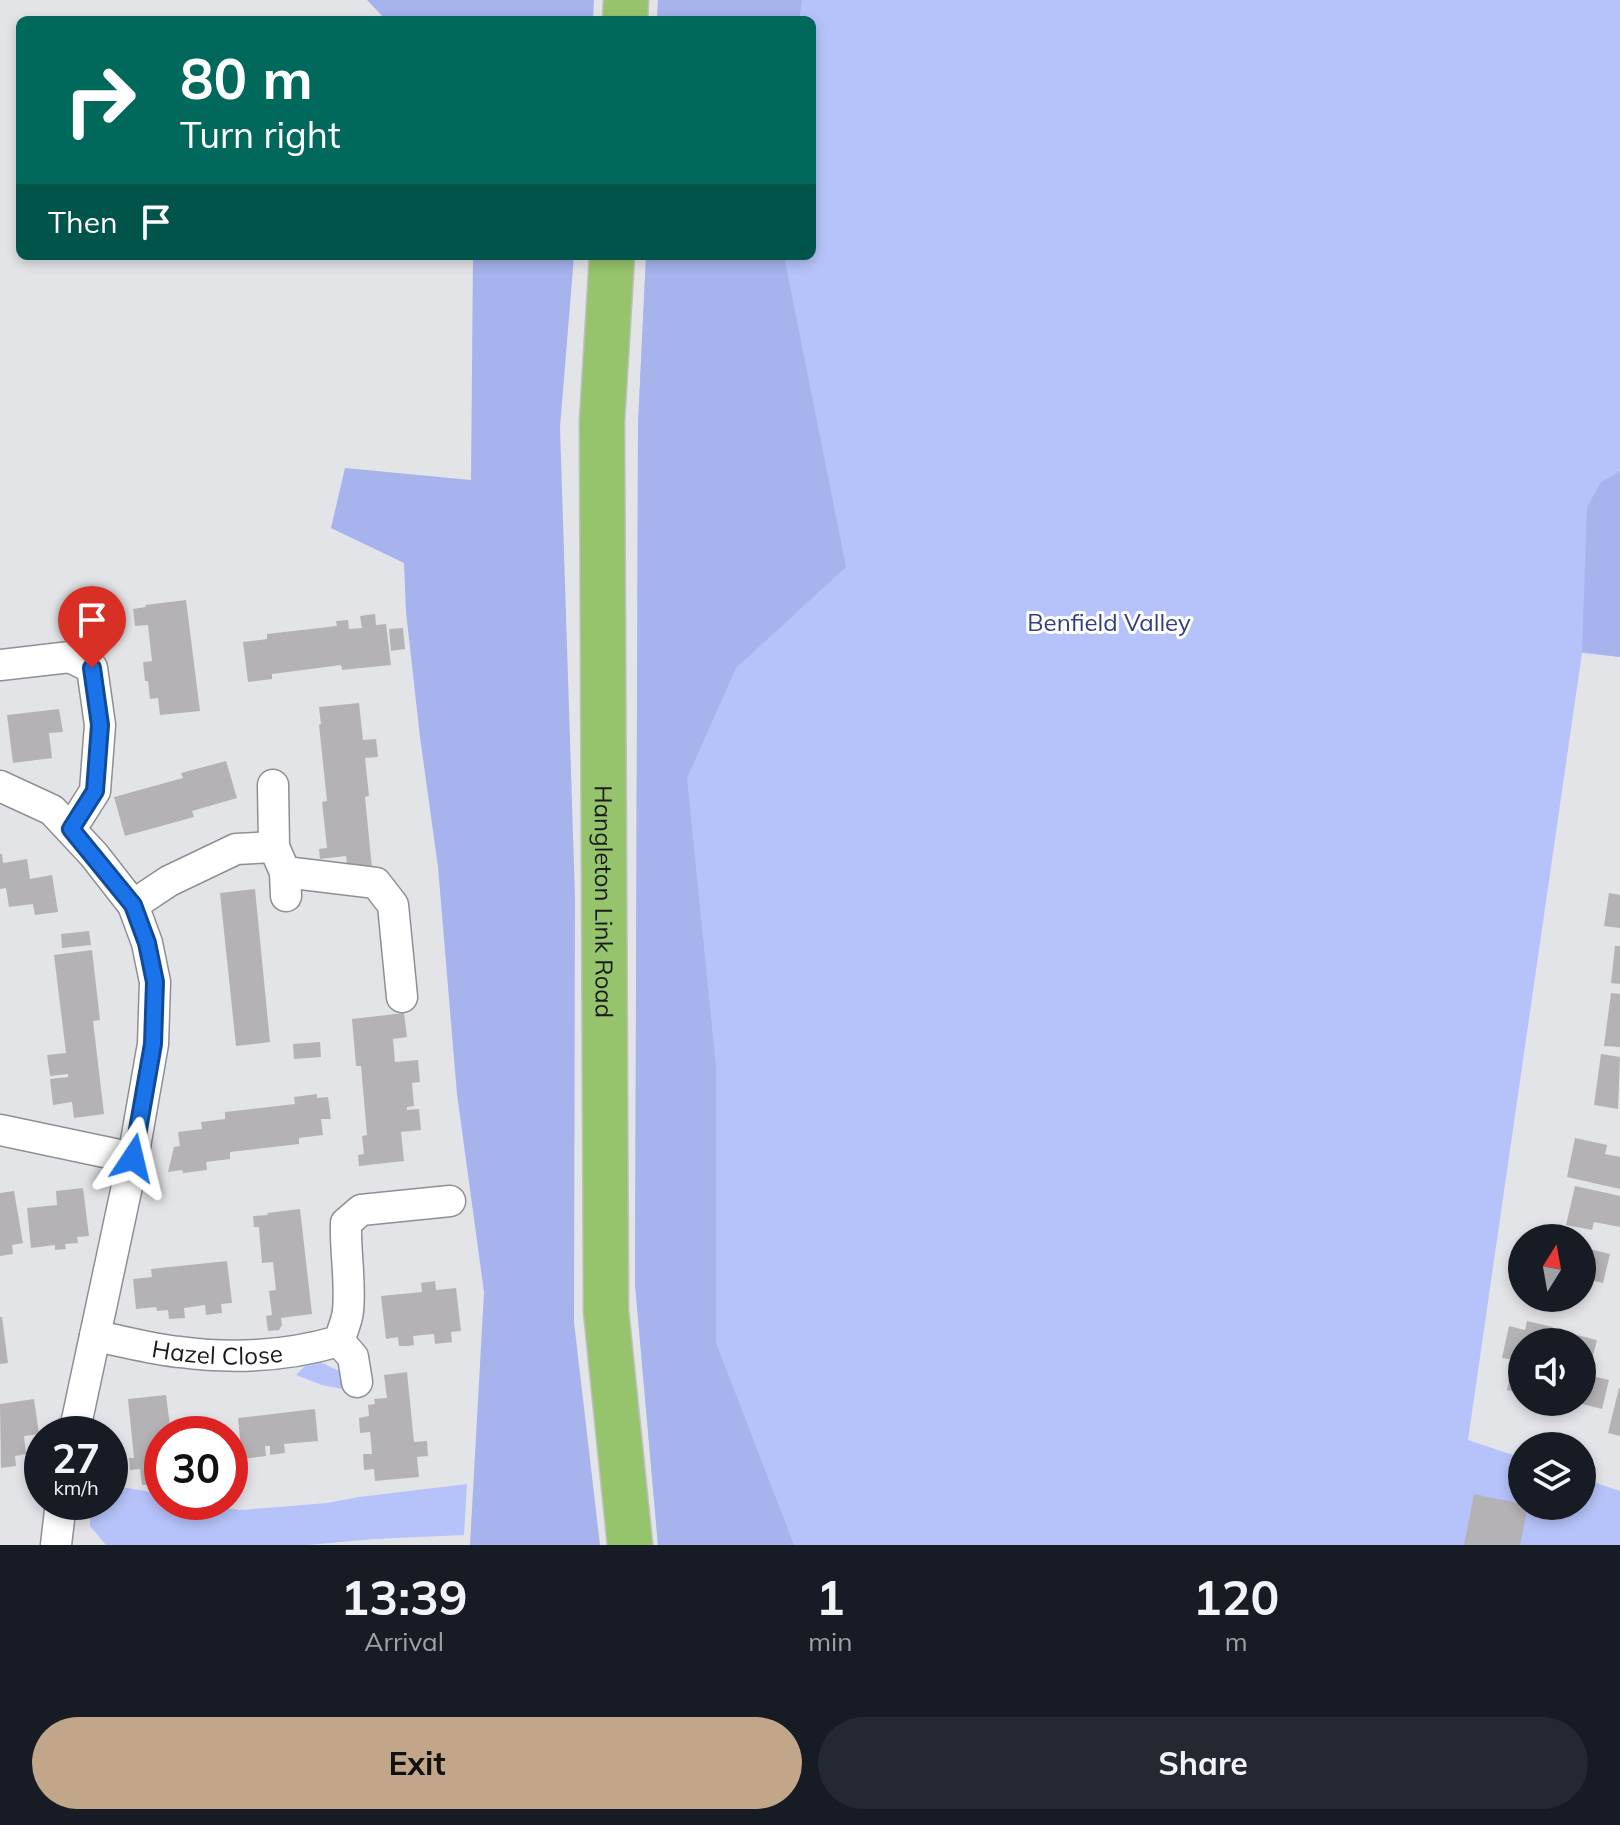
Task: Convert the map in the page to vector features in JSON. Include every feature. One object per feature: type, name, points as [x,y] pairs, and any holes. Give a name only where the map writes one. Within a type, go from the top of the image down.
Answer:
[{"type":"highway","name":"Hangleton Link Road","points":[[612,260],[602,421],[606,1311],[630,1545]]},
{"type":"street","points":[[0,665],[70,657],[92,668],[100,725],[95,791],[71,829]]},
{"type":"street","points":[[273,785],[282,872]]},
{"type":"street","points":[[0,786],[52,810],[133,905],[147,943],[155,982],[153,1044],[133,1158],[78,1416]]},
{"type":"street","points":[[133,905],[169,881],[236,849],[282,872],[376,883],[393,905],[402,997]]},
{"type":"street","points":[[0,1130],[133,1158]]},
{"type":"street","points":[[357,1382],[353,1357],[339,1341],[348,1314],[346,1223],[361,1210],[450,1201]]},
{"type":"street","name":"Hazel Close","points":[[95,1336],[180,1352],[237,1356],[317,1348],[339,1341]]},
{"type":"street","points":[[56,1545],[59,1520]]},
{"type":"green space","name":"Benfield Valley","points":[[658,0],[1620,0],[1620,657],[1582,653],[1468,1440],[1508,1453],[1508,1520],[1596,1520],[1596,1483],[1620,1491],[1620,1545],[658,1545],[635,1284],[638,425],[646,260],[816,260],[816,16],[657,16]]},
{"type":"green space","points":[[320,1362],[339,1371],[343,1389],[296,1375],[305,1366]]},
{"type":"green space","points":[[467,1484],[464,1535],[308,1545],[106,1545],[90,1526],[90,1520],[128,1520],[128,1488],[144,1491],[144,1520],[248,1520],[248,1510]]},
{"type":"shaded area","points":[[367,0],[594,0],[593,16],[382,16]]},
{"type":"shaded area","points":[[658,0],[802,0],[800,16],[657,16]]},
{"type":"shaded area","points":[[473,260],[574,260],[560,427],[575,897],[574,1322],[600,1545],[470,1545],[484,1292],[457,1094],[438,867],[406,612],[404,563],[331,528],[345,468],[471,480]]},
{"type":"shaded area","points":[[646,260],[785,260],[846,567],[736,668],[687,778],[716,1067],[716,1343],[794,1545],[658,1545],[635,1284],[638,425]]},
{"type":"shaded area","points":[[1620,471],[1620,657],[1582,652],[1587,507],[1601,482]]},
{"type":"building","points":[[186,600],[200,711],[160,715],[158,698],[150,699],[148,681],[145,681],[143,662],[152,661],[148,625],[135,626],[133,609]]},
{"type":"building","points":[[375,614],[376,625],[386,624],[391,665],[342,670],[341,665],[272,674],[272,679],[248,682],[243,642],[267,639],[267,634],[337,626],[336,621],[348,620],[349,629],[362,628],[360,616]]},
{"type":"building","points":[[403,628],[405,649],[391,651],[389,629]]},
{"type":"building","points":[[359,703],[363,740],[376,739],[378,757],[365,758],[369,796],[365,797],[372,868],[348,871],[346,856],[320,859],[319,849],[327,848],[322,802],[327,801],[319,707]]},
{"type":"building","points":[[59,709],[63,732],[49,733],[52,758],[13,763],[7,715]]},
{"type":"building","points":[[226,761],[237,798],[192,811],[194,817],[125,836],[114,797],[183,778],[181,773]]},
{"type":"building","points":[[0,854],[3,863],[27,859],[30,879],[52,875],[58,912],[35,915],[33,904],[9,907],[6,888],[0,889]]},
{"type":"building","points":[[255,889],[270,1042],[236,1046],[220,893]]},
{"type":"building","points":[[1609,893],[1620,895],[1620,928],[1604,926]]},
{"type":"building","points":[[89,931],[91,945],[62,948],[61,934]]},
{"type":"building","points":[[1615,946],[1620,946],[1620,984],[1611,983]]},
{"type":"building","points":[[92,950],[100,1020],[93,1021],[104,1114],[74,1118],[72,1102],[53,1105],[50,1079],[68,1077],[68,1074],[50,1076],[47,1055],[66,1053],[54,955]]},
{"type":"building","points":[[1611,993],[1620,994],[1620,1047],[1604,1046]]},
{"type":"building","points":[[404,1013],[407,1037],[393,1039],[395,1062],[418,1060],[420,1082],[412,1083],[414,1106],[407,1107],[407,1110],[419,1109],[421,1130],[401,1132],[404,1161],[359,1166],[358,1155],[364,1154],[362,1136],[367,1135],[361,1066],[356,1066],[352,1019]]},
{"type":"building","points":[[320,1042],[321,1057],[294,1059],[293,1044]]},
{"type":"building","points":[[1601,1054],[1620,1057],[1618,1109],[1594,1105]]},
{"type":"building","points":[[317,1094],[317,1098],[328,1097],[331,1119],[321,1119],[323,1135],[299,1138],[299,1144],[230,1152],[230,1159],[206,1162],[207,1170],[168,1172],[174,1147],[180,1146],[178,1132],[202,1129],[201,1122],[225,1119],[225,1112],[295,1104],[294,1097]]},
{"type":"building","points":[[1575,1138],[1607,1145],[1605,1154],[1620,1157],[1620,1189],[1567,1177]]},
{"type":"building","points":[[1575,1186],[1620,1196],[1620,1227],[1594,1222],[1566,1224]]},
{"type":"building","points":[[83,1188],[89,1236],[77,1237],[78,1243],[65,1244],[66,1249],[55,1250],[55,1245],[31,1248],[27,1208],[57,1205],[56,1191]]},
{"type":"building","points":[[14,1191],[23,1243],[12,1245],[13,1254],[0,1256],[0,1193]]},
{"type":"building","points":[[300,1209],[312,1314],[281,1318],[279,1330],[268,1331],[266,1316],[272,1315],[269,1291],[276,1290],[273,1262],[262,1263],[259,1227],[254,1227],[253,1216]]},
{"type":"building","points":[[1596,1250],[1610,1254],[1603,1283],[1596,1281]]},
{"type":"building","points":[[227,1261],[232,1303],[221,1304],[222,1313],[206,1315],[205,1305],[184,1308],[185,1318],[169,1319],[168,1310],[157,1311],[156,1307],[136,1309],[133,1279],[152,1277],[151,1269]]},
{"type":"building","points":[[435,1281],[436,1290],[456,1288],[461,1331],[451,1332],[452,1342],[435,1344],[434,1334],[413,1336],[414,1345],[407,1346],[399,1346],[398,1337],[386,1339],[381,1296],[422,1292],[421,1283]]},
{"type":"building","points":[[0,1317],[8,1363],[0,1364]]},
{"type":"building","points":[[1527,1321],[1553,1327],[1553,1328],[1525,1328]]},
{"type":"building","points":[[1508,1331],[1508,1359],[1502,1358]]},
{"type":"building","points":[[407,1372],[414,1442],[427,1441],[428,1456],[417,1457],[419,1477],[375,1481],[374,1469],[364,1470],[363,1454],[372,1454],[371,1441],[370,1432],[360,1433],[359,1418],[369,1416],[368,1405],[375,1404],[374,1399],[387,1398],[384,1375]]},
{"type":"building","points":[[1596,1377],[1609,1380],[1602,1409],[1596,1408]]},
{"type":"building","points":[[1620,1388],[1620,1436],[1608,1433]]},
{"type":"building","points":[[166,1395],[169,1416],[144,1416],[144,1485],[140,1469],[130,1470],[129,1458],[134,1458],[128,1399]]},
{"type":"building","points":[[34,1399],[36,1416],[24,1416],[24,1454],[15,1456],[16,1466],[1,1468],[0,1404]]},
{"type":"building","points":[[315,1409],[318,1441],[284,1444],[285,1453],[270,1455],[270,1446],[265,1446],[266,1456],[248,1458],[248,1417]]},
{"type":"building","points":[[1474,1494],[1508,1501],[1508,1520],[1525,1520],[1520,1545],[1464,1545]]},
{"type":"route","points":[[92,668],[100,725],[95,791],[71,829],[133,905],[147,943],[155,982],[153,1044],[133,1158]]}]
